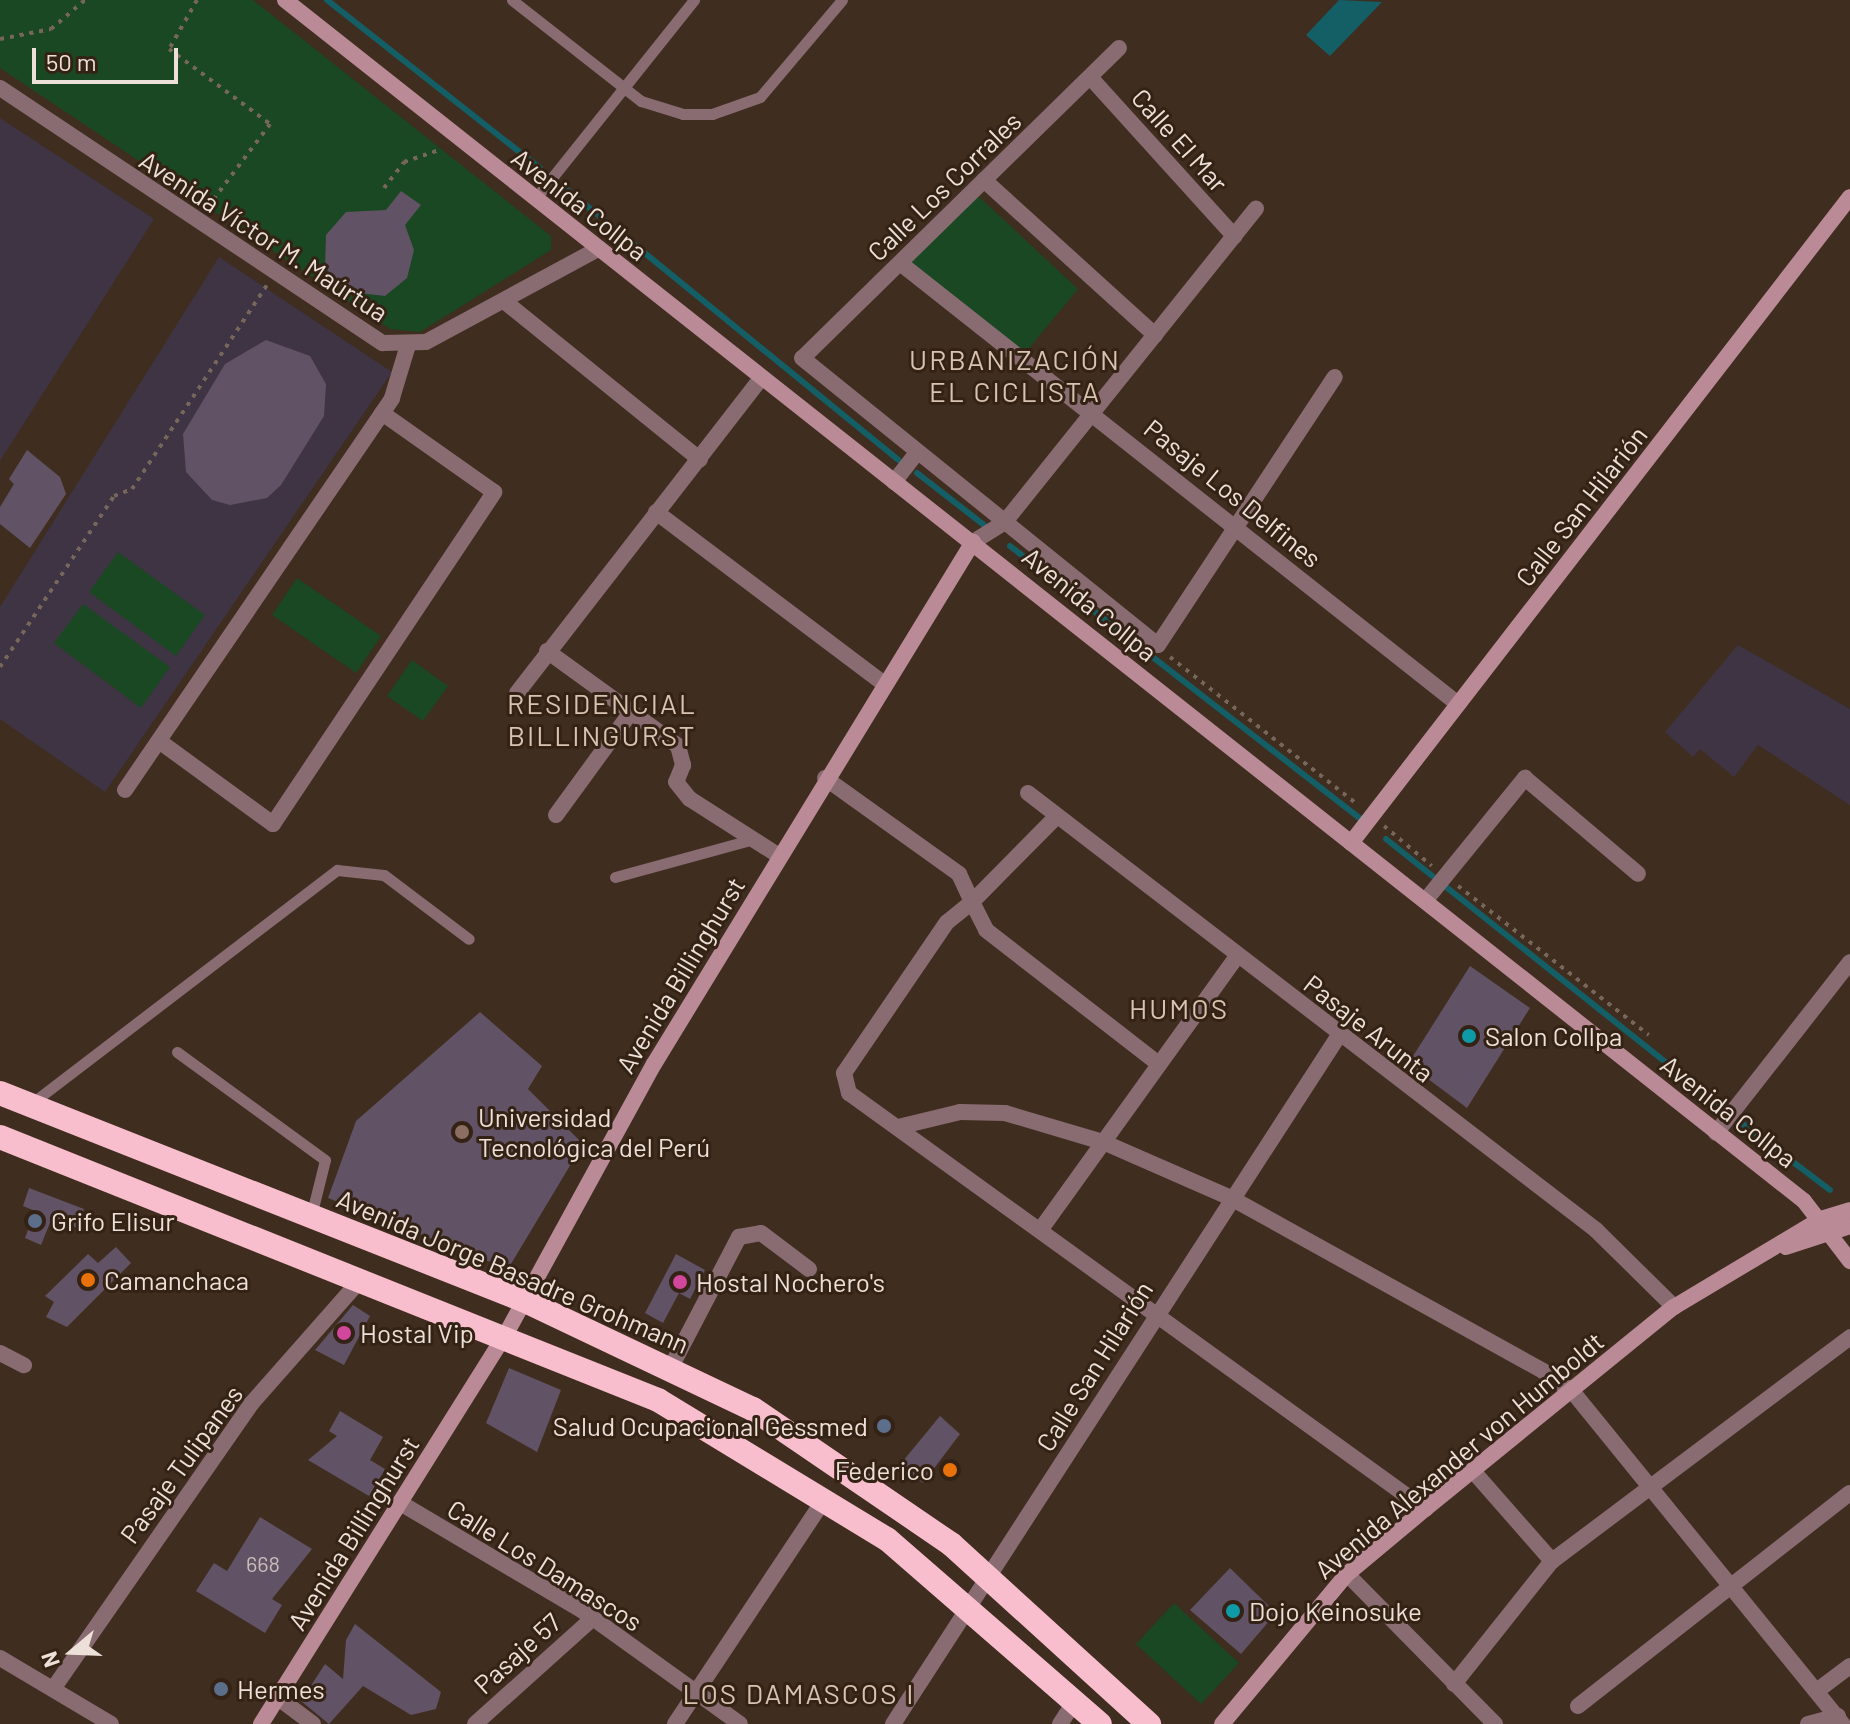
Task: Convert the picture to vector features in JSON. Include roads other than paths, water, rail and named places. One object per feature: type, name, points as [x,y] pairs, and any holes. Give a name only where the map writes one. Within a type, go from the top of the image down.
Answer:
[{"type":"highway","name":"Avenida Jorge Basadre Grohmann","points":[[0,1093],[523,1300],[671,1367],[833,1458],[993,1578],[1149,1724]]},
{"type":"highway","points":[[0,1137],[506,1334],[658,1400],[825,1498],[974,1607],[1100,1724]]},
{"type":"highway","points":[[132,1189],[145,1152]]},
{"type":"highway","points":[[362,1278],[387,1247]]},
{"type":"main road","name":"Avenida Collpa","points":[[285,0],[1716,1133],[1825,1226],[1850,1261]]},
{"type":"main road","name":"Calle San Hilarión","points":[[1351,843],[1374,818],[1458,704],[1850,197]]},
{"type":"main road","name":"Avenida Billinghurst","points":[[261,1724],[506,1334],[778,855],[973,542]]},
{"type":"main road","name":"Avenida Alexander von Humboldt","points":[[1222,1724],[1347,1574],[1425,1509],[1674,1307],[1758,1256],[1825,1226],[1850,1210]]},
{"type":"main road","name":"Avenida Alexander von Humboldt","points":[[1825,1226],[1850,1226]]},
{"type":"street","name":"Calle Los Corrales","points":[[917,453],[802,358],[1119,48]]},
{"type":"street","name":"Calle El Mar","points":[[1090,77],[1234,236]]},
{"type":"street","name":"Avenida Víctor M. Maúrtua","points":[[0,88],[364,335],[408,345],[504,301],[598,249]]},
{"type":"street","points":[[984,180],[1155,335]]},
{"type":"street","points":[[973,542],[1004,523],[1256,209]]},
{"type":"street","name":"Pasaje Los Delfines","points":[[900,263],[1093,412],[1458,704]]},
{"type":"street","points":[[504,301],[700,460]]},
{"type":"street","points":[[125,790],[382,413],[408,345]]},
{"type":"street","points":[[894,482],[917,453],[1158,645],[1335,377]]},
{"type":"street","points":[[517,693],[761,379]]},
{"type":"street","points":[[159,741],[273,824],[494,492],[382,413]]},
{"type":"street","points":[[656,512],[883,683]]},
{"type":"street","points":[[547,651],[678,746],[679,789],[778,855]]},
{"type":"street","points":[[556,815],[631,712]]},
{"type":"street","points":[[825,778],[959,874],[986,930],[1159,1064]]},
{"type":"street","points":[[1425,901],[1525,778],[1638,874]]},
{"type":"street","name":"Pasaje Arunta","points":[[1028,793],[1596,1230],[1674,1307]]},
{"type":"street","points":[[1057,816],[972,902],[947,922],[844,1073],[849,1093],[1155,1310],[1425,1509]]},
{"type":"street","points":[[1041,1229],[1238,955]]},
{"type":"street","points":[[1716,1133],[1850,962]]},
{"type":"street","name":"Calle San Hilarión","points":[[893,1724],[993,1578],[1155,1310],[1339,1035]]},
{"type":"street","points":[[898,1127],[960,1112],[1005,1113],[1103,1142],[1231,1198],[1572,1391],[1840,1720],[1808,1724]]},
{"type":"street","points":[[671,1367],[739,1237],[761,1233],[809,1269]]},
{"type":"street","name":"Pasaje Tulipanes","points":[[53,1689],[251,1404],[362,1278]]},
{"type":"street","points":[[1454,1684],[1552,1561],[1850,1337]]},
{"type":"street","points":[[0,1353],[24,1365]]},
{"type":"street","points":[[1473,1471],[1552,1561]]},
{"type":"street","points":[[1578,1706],[1850,1493]]},
{"type":"street","points":[[675,1724],[825,1498]]},
{"type":"street","name":"Calle Los Damascos","points":[[402,1504],[592,1619],[740,1724]]},
{"type":"street","points":[[1347,1574],[1495,1724]]},
{"type":"street","name":"Pasaje 57","points":[[475,1724],[592,1619]]},
{"type":"street","points":[[0,1658],[111,1724]]},
{"type":"street","points":[[1818,1690],[1850,1666]]},
{"type":"street","points":[[277,1697],[313,1724]]},
{"type":"street","points":[[1060,1724],[1075,1701]]},
{"type":"lane","points":[[512,0],[625,88],[683,114],[737,107],[774,85],[842,0]]},
{"type":"lane","points":[[535,199],[694,0]]},
{"type":"lane","points":[[615,877],[754,839]]},
{"type":"lane","points":[[30,1105],[337,870],[384,875],[469,939]]},
{"type":"lane","points":[[177,1052],[325,1160],[310,1217]]},
{"type":"water","points":[[1339,0],[1382,2],[1330,56],[1306,35]]},
{"type":"waterway","points":[[327,0],[540,168]]},
{"type":"waterway","points":[[565,188],[898,460]]},
{"type":"waterway","points":[[917,473],[984,525]]},
{"type":"waterway","points":[[1010,546],[1362,820]]},
{"type":"waterway","points":[[1386,839],[1720,1106]]},
{"type":"waterway","points":[[1743,1124],[1830,1190]]},
{"type":"place","name":"Salon Collpa","points":[[1469,1036]]},
{"type":"place","name":"Universidad Tecnológica del Perú","points":[[462,1132]]},
{"type":"place","name":"Grifo Elisur","points":[[35,1221]]},
{"type":"place","name":"Camanchaca","points":[[88,1280]]},
{"type":"place","name":"Hostal Nochero's","points":[[680,1282]]},
{"type":"place","name":"Hostal Vip","points":[[344,1333]]},
{"type":"place","name":"Salud Ocupacional Gessmed","points":[[884,1426]]},
{"type":"place","name":"Federico","points":[[950,1470]]},
{"type":"place","name":"Dojo Keinosuke","points":[[1233,1611]]},
{"type":"place","name":"Hermes","points":[[221,1689]]},
{"type":"district","name":"URBANIZACIÓN EL CICLISTA","points":[[1015,375]]},
{"type":"district","name":"RESIDENCIAL BILLINGURST","points":[[602,719]]},
{"type":"district","name":"HUMOS","points":[[1179,1008]]},
{"type":"district","name":"LOS DAMASCOS I","points":[[799,1693]]}]
